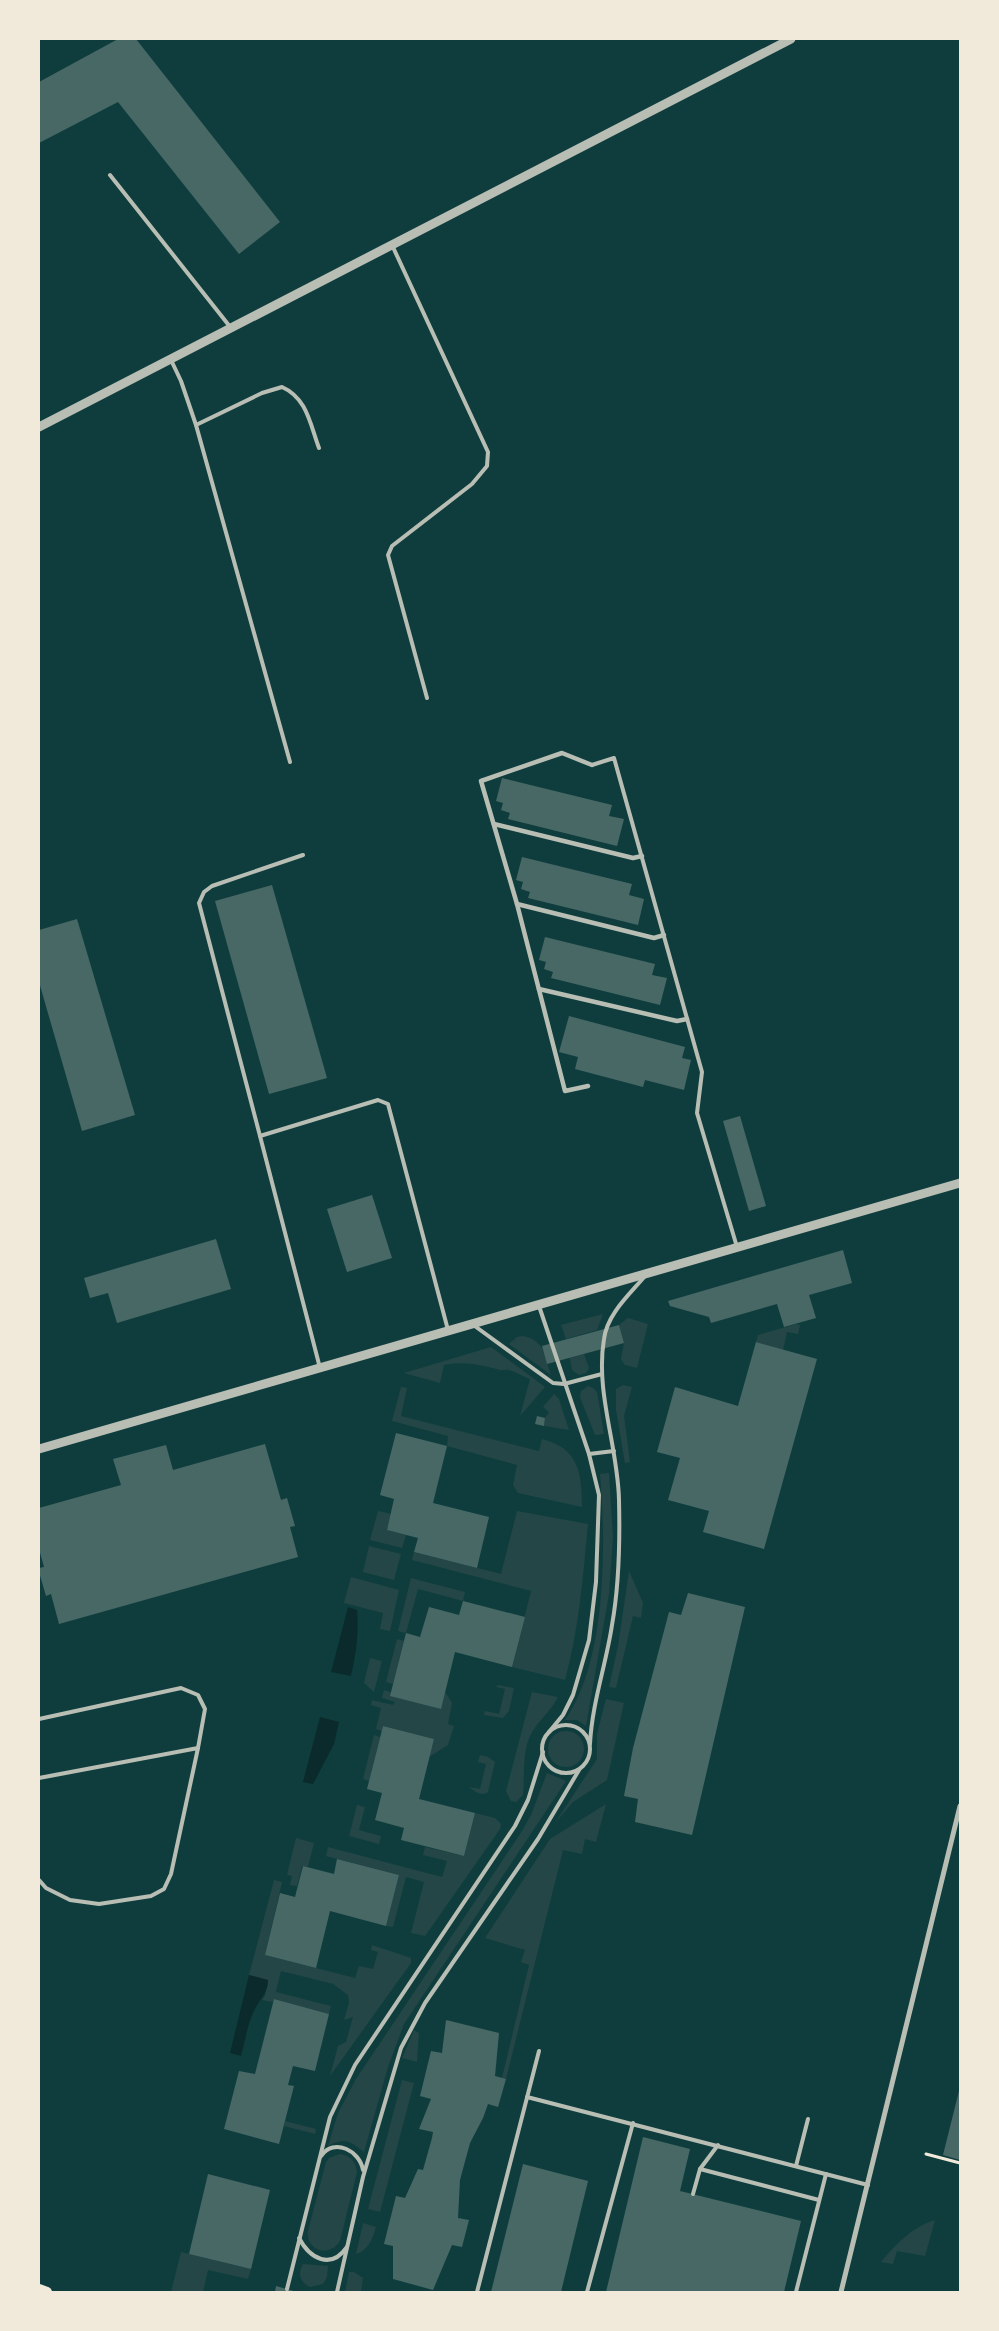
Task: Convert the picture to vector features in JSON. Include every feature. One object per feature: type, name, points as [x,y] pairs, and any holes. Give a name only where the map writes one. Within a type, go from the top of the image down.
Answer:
[{"type":"main road","points":[[39,2289],[47,2292]]},
{"type":"street","points":[[39,428],[791,39]]},
{"type":"street","points":[[588,1086],[565,1092],[517,904],[481,781],[562,754],[592,765]]},
{"type":"street","points":[[494,824],[633,858],[642,856]]},
{"type":"street","points":[[517,904],[654,938],[664,936]]},
{"type":"street","points":[[539,989],[677,1022],[687,1018]]},
{"type":"street","points":[[39,1449],[960,1183]]},
{"type":"street","points":[[841,2292],[869,2185],[960,1806]]},
{"type":"lane","points":[[110,176],[231,328]]},
{"type":"lane","points":[[392,245],[488,452],[487,466],[472,484],[392,546],[388,555],[427,698]]},
{"type":"lane","points":[[170,360],[181,380],[196,425],[290,762]]},
{"type":"lane","points":[[196,425],[262,393],[282,387],[294,392],[301,400],[319,448]]},
{"type":"lane","points":[[592,765],[614,758],[702,1072],[697,1113],[737,1247]]},
{"type":"lane","points":[[303,854],[212,886],[204,892],[199,903],[320,1368]]},
{"type":"lane","points":[[260,1136],[378,1100],[388,1104],[448,1330]]},
{"type":"lane","points":[[337,2292],[363,2177],[401,2048],[425,2003],[532,1847],[579,1770],[589,1759],[594,1704],[607,1652],[616,1597],[619,1500],[614,1451],[602,1374],[606,1328],[617,1310],[648,1273]]},
{"type":"lane","points":[[287,2289],[330,2117],[355,2065],[515,1826],[528,1800],[543,1752],[544,1741],[563,1715],[573,1696],[583,1666],[592,1620],[596,1582],[599,1495],[589,1454],[538,1304]]},
{"type":"lane","points":[[471,1323],[552,1383],[564,1384],[602,1374]]},
{"type":"lane","points":[[589,1454],[614,1451]]},
{"type":"lane","points":[[39,1719],[181,1688],[198,1695],[205,1709],[171,1874],[164,1889],[151,1896],[99,1904],[70,1900],[46,1888],[39,1880]]},
{"type":"lane","points":[[550,1732],[555,1728],[569,1725],[583,1732],[590,1744]]},
{"type":"lane","points":[[39,1778],[198,1748]]},
{"type":"lane","points":[[543,1752],[546,1761],[556,1771],[565,1773],[579,1770]]},
{"type":"lane","points":[[476,2292],[539,2051]]},
{"type":"lane","points":[[527,2097],[869,2185]]},
{"type":"lane","points":[[796,2166],[808,2119]]},
{"type":"lane","points":[[587,2292],[633,2123]]},
{"type":"lane","points":[[693,2194],[700,2169],[718,2145]]},
{"type":"lane","points":[[318,2159],[331,2148],[348,2149],[361,2160],[363,2177]]},
{"type":"lane","points":[[700,2169],[819,2200]]},
{"type":"lane","points":[[796,2292],[826,2174]]},
{"type":"lane","points":[[299,2238],[309,2253],[325,2260],[341,2254],[350,2240]]},
{"type":"path","points":[[926,2154],[960,2163]]},
{"type":"shaded area","points":[[603,1314],[597,1330],[566,1339],[561,1325]]},
{"type":"shaded area","points":[[628,1318],[648,1324],[637,1368],[625,1365],[621,1359],[624,1343],[619,1325]]},
{"type":"shaded area","points":[[796,1324],[800,1325],[798,1334],[787,1332],[783,1350],[756,1342],[758,1335]]},
{"type":"shaded area","points":[[517,1337],[531,1338],[543,1350],[551,1375],[509,1344]]},
{"type":"shaded area","points":[[491,1347],[545,1387],[520,1416],[530,1379],[511,1370],[466,1364],[444,1365],[440,1383],[404,1373]]},
{"type":"shaded area","points":[[584,1354],[589,1368],[586,1373],[579,1375],[572,1370],[570,1358]]},
{"type":"shaded area","points":[[623,1385],[632,1387],[624,1416],[630,1462],[625,1463],[616,1410],[616,1389]]},
{"type":"shaded area","points":[[588,1386],[597,1392],[604,1434],[595,1435],[580,1397],[581,1391]]},
{"type":"shaded area","points":[[401,1387],[407,1388],[401,1416],[539,1451],[542,1439],[564,1449],[576,1464],[579,1473],[582,1507],[518,1493],[513,1485],[517,1465],[447,1446],[448,1436],[392,1421]]},
{"type":"shaded area","points":[[554,1394],[559,1399],[569,1430],[544,1426],[545,1418],[549,1412],[543,1407]]},
{"type":"shaded area","points":[[609,1473],[613,1537],[609,1594],[586,1726],[577,1720],[565,1720],[579,1695],[589,1666],[596,1634],[603,1567],[600,1474]]},
{"type":"shaded area","points":[[378,1511],[391,1514],[387,1530],[406,1535],[402,1548],[370,1540]]},
{"type":"shaded area","points":[[517,1511],[588,1524],[577,1622],[565,1680],[512,1667],[531,1591],[412,1560],[414,1552],[501,1574]]},
{"type":"shaded area","points":[[369,1546],[401,1554],[394,1580],[363,1572]]},
{"type":"shaded area","points":[[629,1571],[643,1603],[641,1618],[633,1616],[616,1688],[609,1687],[618,1646]]},
{"type":"shaded area","points":[[351,1577],[399,1590],[390,1631],[380,1629],[383,1613],[344,1603]]},
{"type":"shaded area","points":[[411,1578],[465,1592],[463,1601],[418,1589],[406,1633],[398,1631]]},
{"type":"shaded area","points":[[348,1607],[357,1610],[358,1619],[357,1643],[351,1676],[331,1672]]},
{"type":"shaded area","points":[[397,1639],[404,1641],[393,1684],[386,1682]]},
{"type":"shaded area","points":[[370,1658],[382,1661],[374,1692],[364,1683]]},
{"type":"shaded area","points":[[498,1685],[514,1688],[509,1711],[503,1718],[484,1715],[485,1711],[499,1714],[505,1689],[496,1687]]},
{"type":"shaded area","points":[[384,1690],[440,1709],[445,1692],[452,1703],[448,1724],[454,1726],[448,1745],[429,1757],[434,1739],[383,1726],[382,1731],[376,1729],[381,1708],[371,1705],[372,1700],[393,1705],[395,1702],[382,1698]]},
{"type":"shaded area","points":[[532,1692],[558,1697],[536,1726],[527,1743],[523,1795],[516,1802],[511,1801],[506,1791]]},
{"type":"shaded area","points":[[606,1699],[624,1703],[607,1780],[573,1802],[555,1823],[597,1759],[597,1734]]},
{"type":"shaded area","points":[[320,1717],[339,1722],[334,1744],[313,1784],[303,1782]]},
{"type":"shaded area","points":[[566,1731],[573,1732],[579,1736],[583,1742],[583,1756],[579,1762],[573,1766],[566,1767],[559,1766],[553,1762],[549,1756],[548,1749],[549,1742],[553,1736],[559,1732]]},
{"type":"shaded area","points":[[374,1735],[380,1737],[369,1781],[363,1779]]},
{"type":"shaded area","points":[[480,1755],[488,1757],[495,1762],[488,1792],[483,1794],[469,1787],[480,1789],[486,1764],[478,1762]]},
{"type":"shaded area","points":[[547,1773],[566,1781],[404,2024],[388,2067],[364,2152],[355,2145],[343,2141],[328,2146],[338,2113],[356,2079],[522,1831],[531,1815]]},
{"type":"shaded area","points":[[606,1804],[596,1842],[585,1839],[582,1854],[563,1850],[506,2079],[502,2078],[529,1965],[521,1962],[525,1950],[485,1938],[550,1839]]},
{"type":"shaded area","points":[[357,1805],[365,1807],[359,1830],[381,1836],[379,1844],[349,1836]]},
{"type":"shaded area","points":[[475,1813],[495,1818],[501,1824],[500,1829],[425,1936],[411,1933],[424,1882],[406,1877],[393,1927],[386,1926],[399,1875],[326,1856],[328,1847],[442,1877],[447,1861],[423,1855],[425,1847],[464,1856]]},
{"type":"shaded area","points":[[296,1838],[314,1843],[308,1867],[302,1866],[297,1886],[290,1885],[292,1876],[287,1875]]},
{"type":"shaded area","points":[[274,1880],[282,1882],[265,1955],[355,1978],[359,1966],[373,1969],[378,1952],[371,1950],[372,1945],[411,1958],[411,1963],[330,2076],[338,2046],[346,2042],[353,2017],[344,2020],[349,2003],[348,1995],[333,1984],[281,1971],[276,1992],[331,2006],[329,2014],[274,1999],[273,2002],[262,2000],[265,1996],[267,1980],[249,1975]]},
{"type":"shaded area","points":[[249,1975],[268,1980],[268,1985],[251,2018],[241,2056],[230,2053]]},
{"type":"shaded area","points":[[414,2030],[419,2033],[417,2062],[402,2058]]},
{"type":"shaded area","points":[[402,2080],[414,2083],[380,2212],[368,2209]]},
{"type":"shaded area","points":[[285,2121],[316,2129],[315,2134],[284,2126]]},
{"type":"shaded area","points":[[340,2154],[352,2160],[357,2172],[340,2241],[330,2249],[325,2251],[319,2250],[314,2247],[308,2238],[308,2231],[326,2162],[329,2158]]},
{"type":"shaded area","points":[[935,2220],[925,2256],[897,2251],[893,2264],[881,2262],[905,2237],[919,2227]]},
{"type":"shaded area","points":[[363,2223],[376,2227],[372,2240],[367,2247],[356,2254]]},
{"type":"shaded area","points":[[181,2252],[251,2269],[248,2279],[208,2270],[203,2292],[171,2292]]},
{"type":"shaded area","points":[[303,2264],[328,2266],[327,2277],[323,2284],[310,2287],[304,2283],[300,2277]]},
{"type":"shaded area","points":[[349,2272],[354,2272],[363,2278],[361,2292],[345,2292]]},
{"type":"building","points":[[118,39],[136,39],[280,222],[239,254],[118,102],[39,143],[39,82]]},
{"type":"building","points":[[502,778],[612,805],[609,816],[624,819],[617,846],[508,819],[510,813],[501,810],[503,803],[496,801]]},
{"type":"building","points":[[522,857],[632,884],[629,895],[644,899],[638,925],[528,898],[530,892],[521,889],[523,882],[516,880]]},
{"type":"building","points":[[272,885],[327,1078],[269,1094],[215,901]]},
{"type":"building","points":[[77,919],[135,1115],[82,1131],[39,982],[39,930]]},
{"type":"building","points":[[545,937],[655,964],[652,975],[667,978],[660,1005],[551,978],[553,972],[544,969],[546,962],[539,960]]},
{"type":"building","points":[[569,1016],[685,1047],[682,1058],[691,1060],[684,1090],[645,1080],[643,1087],[575,1069],[578,1057],[559,1052]]},
{"type":"building","points":[[740,1116],[766,1206],[749,1211],[723,1121]]},
{"type":"building","points":[[372,1195],[392,1258],[347,1272],[327,1209]]},
{"type":"building","points":[[216,1239],[231,1289],[117,1323],[108,1293],[90,1298],[84,1278]]},
{"type":"building","points":[[843,1250],[852,1283],[809,1295],[816,1318],[784,1327],[777,1304],[711,1323],[709,1317],[670,1306],[668,1301]]},
{"type":"building","points":[[619,1325],[624,1343],[547,1364],[542,1346]]},
{"type":"building","points":[[756,1342],[817,1359],[764,1549],[703,1532],[709,1511],[668,1500],[680,1458],[657,1452],[675,1387],[738,1406]]},
{"type":"building","points":[[537,1416],[545,1418],[544,1426],[535,1424]]},
{"type":"building","points":[[396,1433],[447,1446],[433,1503],[489,1517],[477,1568],[414,1552],[418,1538],[387,1530],[394,1499],[380,1495]]},
{"type":"building","points":[[265,1444],[281,1500],[287,1498],[295,1526],[290,1527],[298,1557],[59,1624],[51,1594],[46,1596],[39,1572],[39,1568],[44,1567],[39,1549],[39,1508],[121,1485],[113,1459],[166,1445],[173,1470]]},
{"type":"building","points":[[688,1593],[745,1607],[692,1835],[635,1822],[638,1799],[624,1796],[633,1748],[669,1612],[681,1615]]},
{"type":"building","points":[[463,1601],[525,1617],[512,1667],[455,1652],[441,1709],[390,1696],[406,1633],[420,1637],[429,1607],[459,1615]]},
{"type":"building","points":[[383,1726],[434,1739],[419,1799],[475,1813],[464,1856],[401,1840],[404,1828],[375,1820],[382,1793],[367,1789]]},
{"type":"building","points":[[337,1859],[399,1875],[386,1926],[330,1911],[316,1968],[265,1955],[280,1893],[295,1897],[303,1866],[334,1874]]},
{"type":"building","points":[[274,1999],[329,2014],[315,2071],[293,2066],[288,2085],[294,2086],[279,2144],[224,2129],[239,2071],[255,2074]]},
{"type":"building","points":[[446,2020],[499,2033],[495,2076],[506,2079],[498,2107],[488,2104],[470,2143],[460,2180],[458,2218],[469,2220],[462,2247],[452,2245],[433,2290],[393,2279],[393,2246],[384,2244],[396,2196],[405,2198],[418,2169],[423,2170],[432,2138],[433,2132],[419,2129],[431,2099],[420,2096],[431,2051],[442,2053]]},
{"type":"building","points":[[960,2087],[960,2160],[943,2155]]},
{"type":"building","points":[[643,2137],[690,2149],[680,2191],[801,2221],[784,2292],[606,2292]]},
{"type":"building","points":[[523,2164],[588,2181],[561,2292],[491,2292]]},
{"type":"building","points":[[208,2174],[270,2190],[251,2269],[189,2254]]},
{"type":"building","points":[[276,2286],[297,2292],[275,2292]]}]
